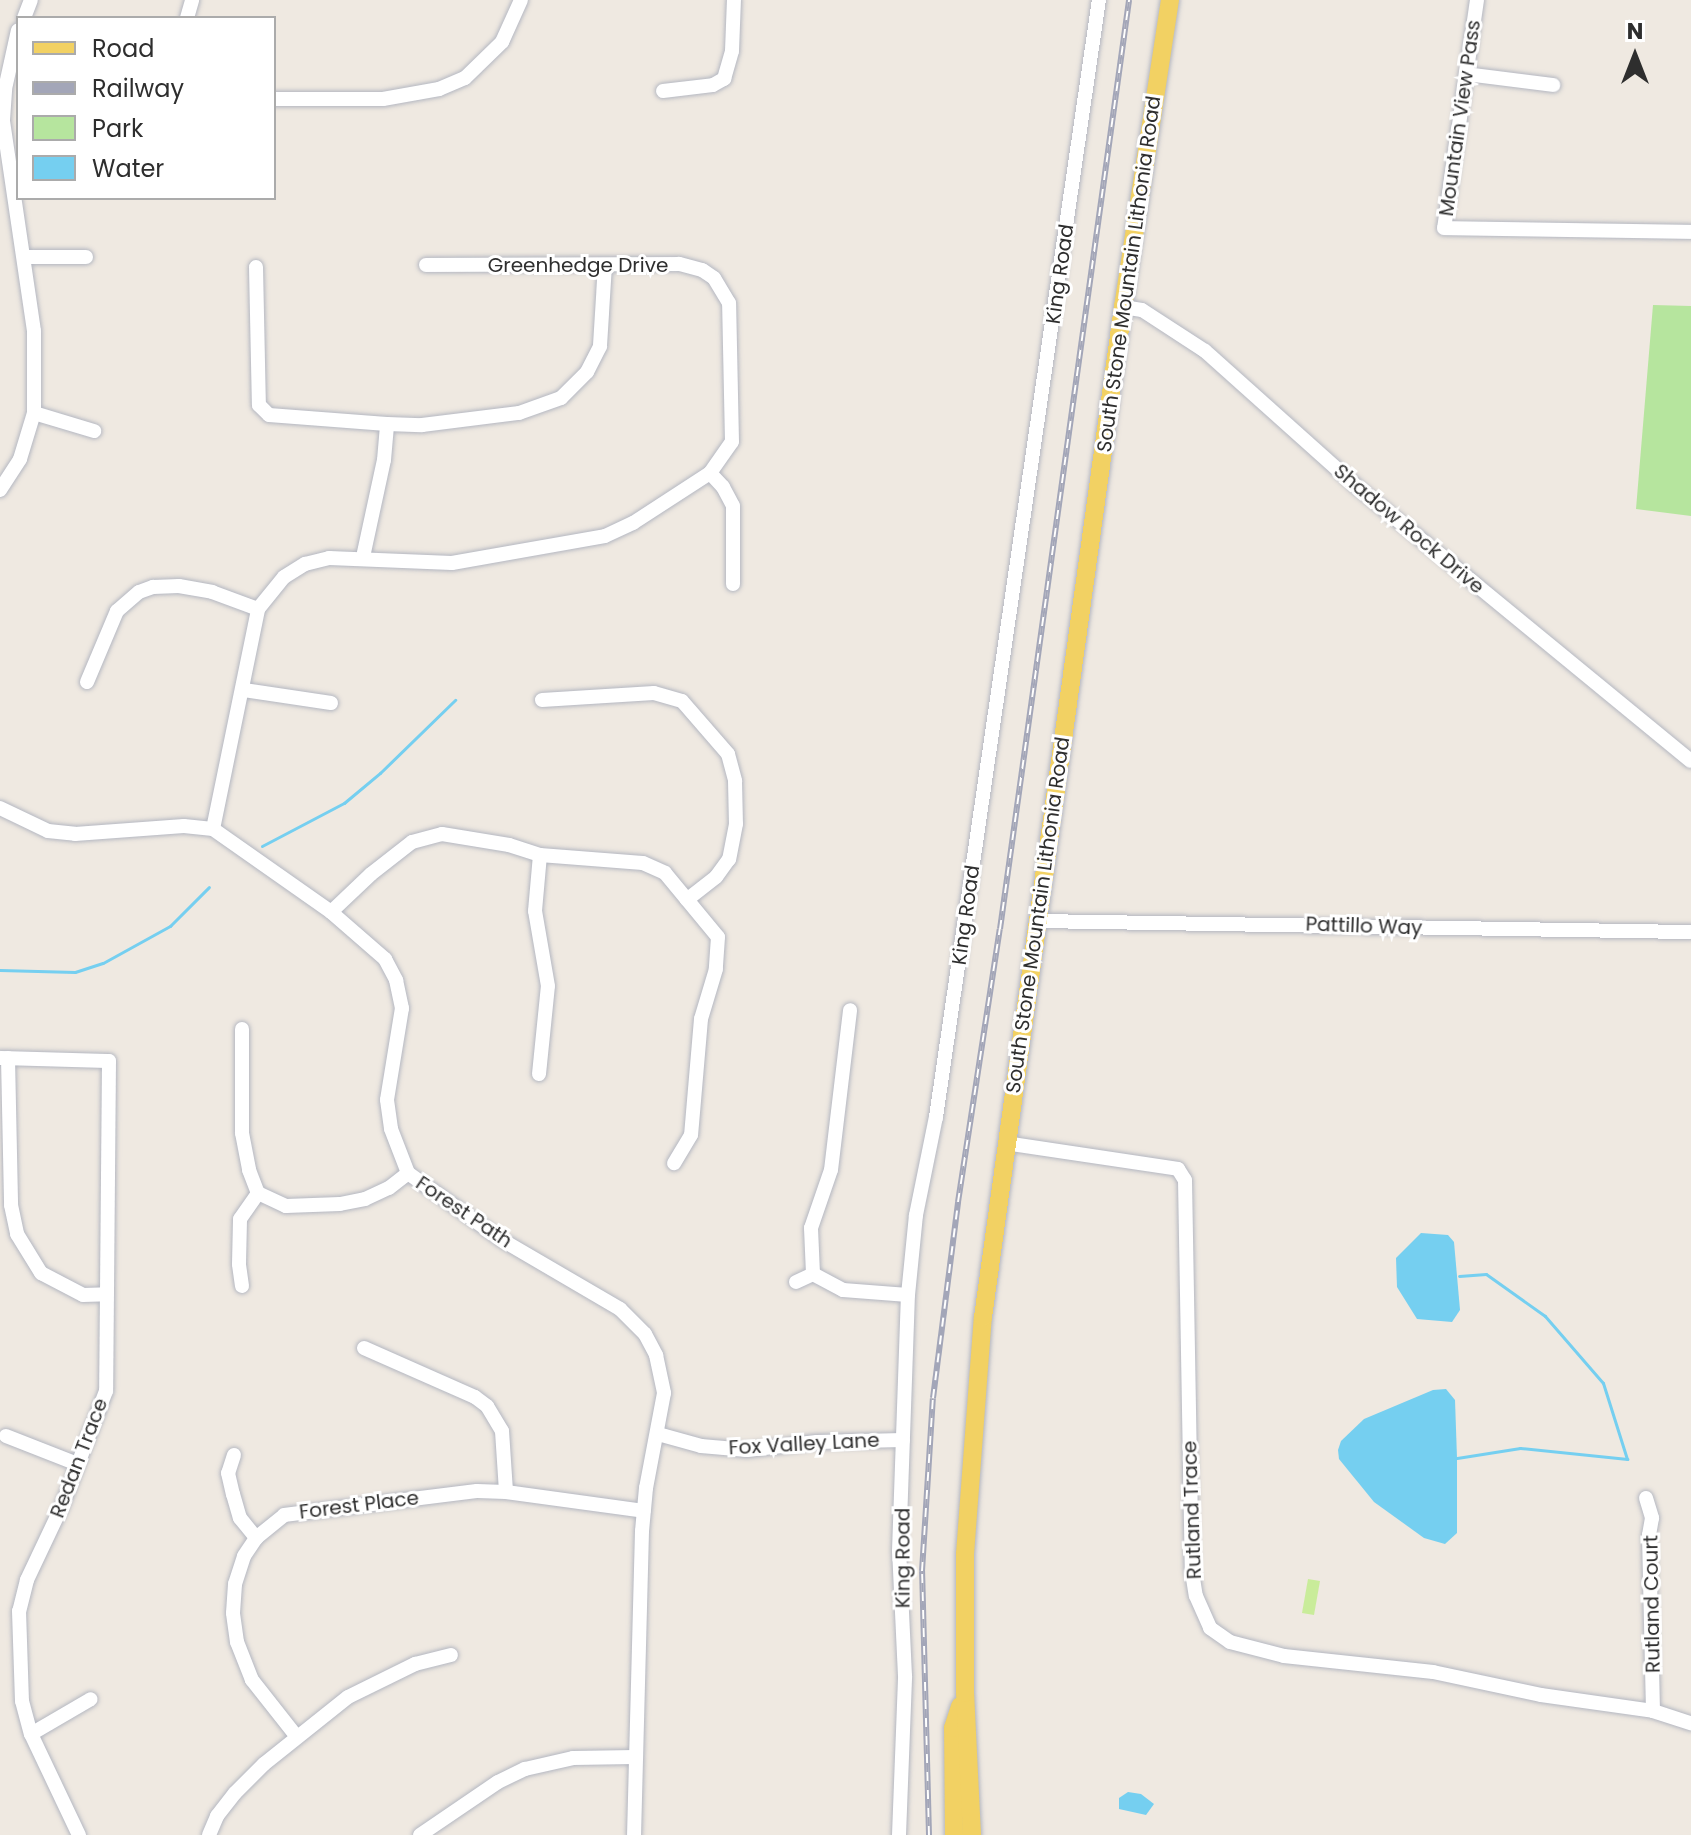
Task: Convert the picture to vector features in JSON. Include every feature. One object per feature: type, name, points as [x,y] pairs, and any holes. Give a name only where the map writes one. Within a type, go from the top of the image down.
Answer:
[{"type":"main road","name":"South Stone Mountain Lithonia Road","points":[[972,1835],[965,1692],[965,1554],[973,1416],[1005,1143],[1123,307],[1170,0]]},
{"type":"main road","points":[[954,1835],[953,1728],[965,1692]]},
{"type":"street","points":[[276,99],[383,99],[439,89],[465,78],[502,42],[521,0]]},
{"type":"street","points":[[663,91],[713,85],[724,79],[732,51],[734,0]]},
{"type":"street","name":"King Road","points":[[899,1835],[905,1676],[899,1551],[908,1295],[916,1215],[936,1117],[1099,0]]},
{"type":"street","name":"Mountain View Pass","points":[[1477,0],[1444,228],[1691,232]]},
{"type":"street","points":[[0,490],[20,459],[34,413],[34,331],[3,120],[12,36]]},
{"type":"street","points":[[1466,74],[1553,85]]},
{"type":"street","points":[[24,257],[86,257]]},
{"type":"street","name":"Greenhedge Drive","points":[[213,829],[244,690],[258,609],[284,577],[305,564],[329,558],[452,563],[605,536],[633,523],[710,473],[732,442],[731,318],[723,290],[702,270],[679,264],[426,265]]},
{"type":"street","points":[[256,267],[259,405],[269,415],[422,425],[519,413],[561,398],[587,372],[600,346],[605,265]]},
{"type":"street","name":"Shadow Rock Drive","points":[[1123,307],[1142,310],[1205,351],[1356,486],[1691,761]]},
{"type":"street","points":[[34,413],[94,431]]},
{"type":"street","points":[[363,557],[384,460],[387,424]]},
{"type":"street","points":[[710,473],[723,487],[733,506],[733,584]]},
{"type":"street","points":[[87,682],[117,611],[139,592],[153,587],[179,586],[212,592],[258,609]]},
{"type":"street","points":[[244,690],[331,703]]},
{"type":"street","points":[[542,700],[654,693],[682,701],[728,754],[735,781],[736,824],[729,859],[716,877],[687,900]]},
{"type":"street","points":[[0,808],[48,831],[75,834],[184,826],[213,829]]},
{"type":"street","name":"Forest Path","points":[[213,829],[331,912],[385,959],[396,980],[402,1008],[387,1100],[391,1129],[408,1173],[502,1240],[620,1309],[645,1334],[656,1355],[664,1393],[644,1511],[634,1835]]},
{"type":"street","points":[[331,912],[371,874],[412,842],[428,836],[457,834],[540,855],[643,863],[665,873],[718,937],[716,969],[701,1019],[691,1135],[674,1163]]},
{"type":"street","points":[[539,1074],[548,986],[535,911],[540,855]]},
{"type":"street","name":"Pattillo Way","points":[[1038,921],[1691,932]]},
{"type":"street","points":[[813,1274],[811,1228],[831,1170],[850,1010]]},
{"type":"street","points":[[242,1029],[242,1133],[249,1170],[258,1193],[286,1206],[340,1204],[365,1199],[389,1188],[408,1173]]},
{"type":"street","points":[[4,1058],[11,1205],[17,1234],[41,1273],[83,1295],[107,1294]]},
{"type":"street","name":"Redan Trace","points":[[4,1058],[109,1061],[106,1391],[75,1463],[61,1508],[27,1580],[19,1611],[22,1701],[31,1734],[79,1835]]},
{"type":"street","name":"Rutland Trace","points":[[1005,1143],[1178,1169],[1185,1180],[1192,1572],[1196,1596],[1210,1628],[1230,1642],[1284,1656],[1433,1672],[1541,1695],[1653,1711],[1691,1723]]},
{"type":"street","points":[[242,1286],[240,1219],[258,1193]]},
{"type":"street","points":[[813,1274],[843,1290],[908,1295]]},
{"type":"street","points":[[796,1282],[813,1274]]},
{"type":"street","points":[[364,1348],[475,1397],[487,1406],[502,1431],[506,1492]]},
{"type":"street","name":"Fox Valley Lane","points":[[658,1434],[701,1446],[747,1450],[817,1442],[903,1440]]},
{"type":"street","points":[[6,1436],[75,1463]]},
{"type":"street","points":[[234,1455],[228,1473],[233,1494],[240,1518],[256,1538]]},
{"type":"street","name":"Forest Place","points":[[297,1737],[252,1680],[237,1642],[233,1613],[235,1584],[244,1556],[256,1538],[284,1515],[477,1491],[506,1492],[644,1511]]},
{"type":"street","name":"Rutland Court","points":[[1646,1498],[1652,1518],[1649,1535],[1653,1711]]},
{"type":"street","points":[[209,1835],[217,1816],[235,1793],[297,1737],[348,1697],[415,1664],[451,1655]]},
{"type":"street","points":[[31,1734],[91,1699]]},
{"type":"street","points":[[420,1835],[498,1782],[525,1769],[573,1758],[635,1757]]},
{"type":"green space","points":[[1653,305],[1691,306],[1691,516],[1636,509]]},
{"type":"green space","points":[[1308,1579],[1320,1581],[1314,1615],[1302,1613]]},
{"type":"water","points":[[1421,1233],[1448,1235],[1454,1242],[1460,1310],[1452,1322],[1417,1319],[1397,1287],[1396,1258]]},
{"type":"water","points":[[1446,1389],[1455,1400],[1457,1533],[1445,1544],[1424,1538],[1374,1502],[1339,1459],[1338,1450],[1341,1441],[1364,1419],[1433,1390]]},
{"type":"water","points":[[1128,1792],[1141,1794],[1154,1804],[1146,1815],[1119,1809],[1119,1798]]},
{"type":"waterway","points":[[262,846],[344,803],[380,773],[455,700]]},
{"type":"waterway","points":[[0,970],[75,972],[103,963],[170,926],[209,887]]},
{"type":"waterway","points":[[1457,1458],[1520,1448],[1627,1459],[1603,1383],[1545,1316],[1486,1274],[1459,1276]]},
{"type":"railway","points":[[929,1835],[922,1571],[933,1398],[958,1202],[1000,929],[1129,0]]}]
